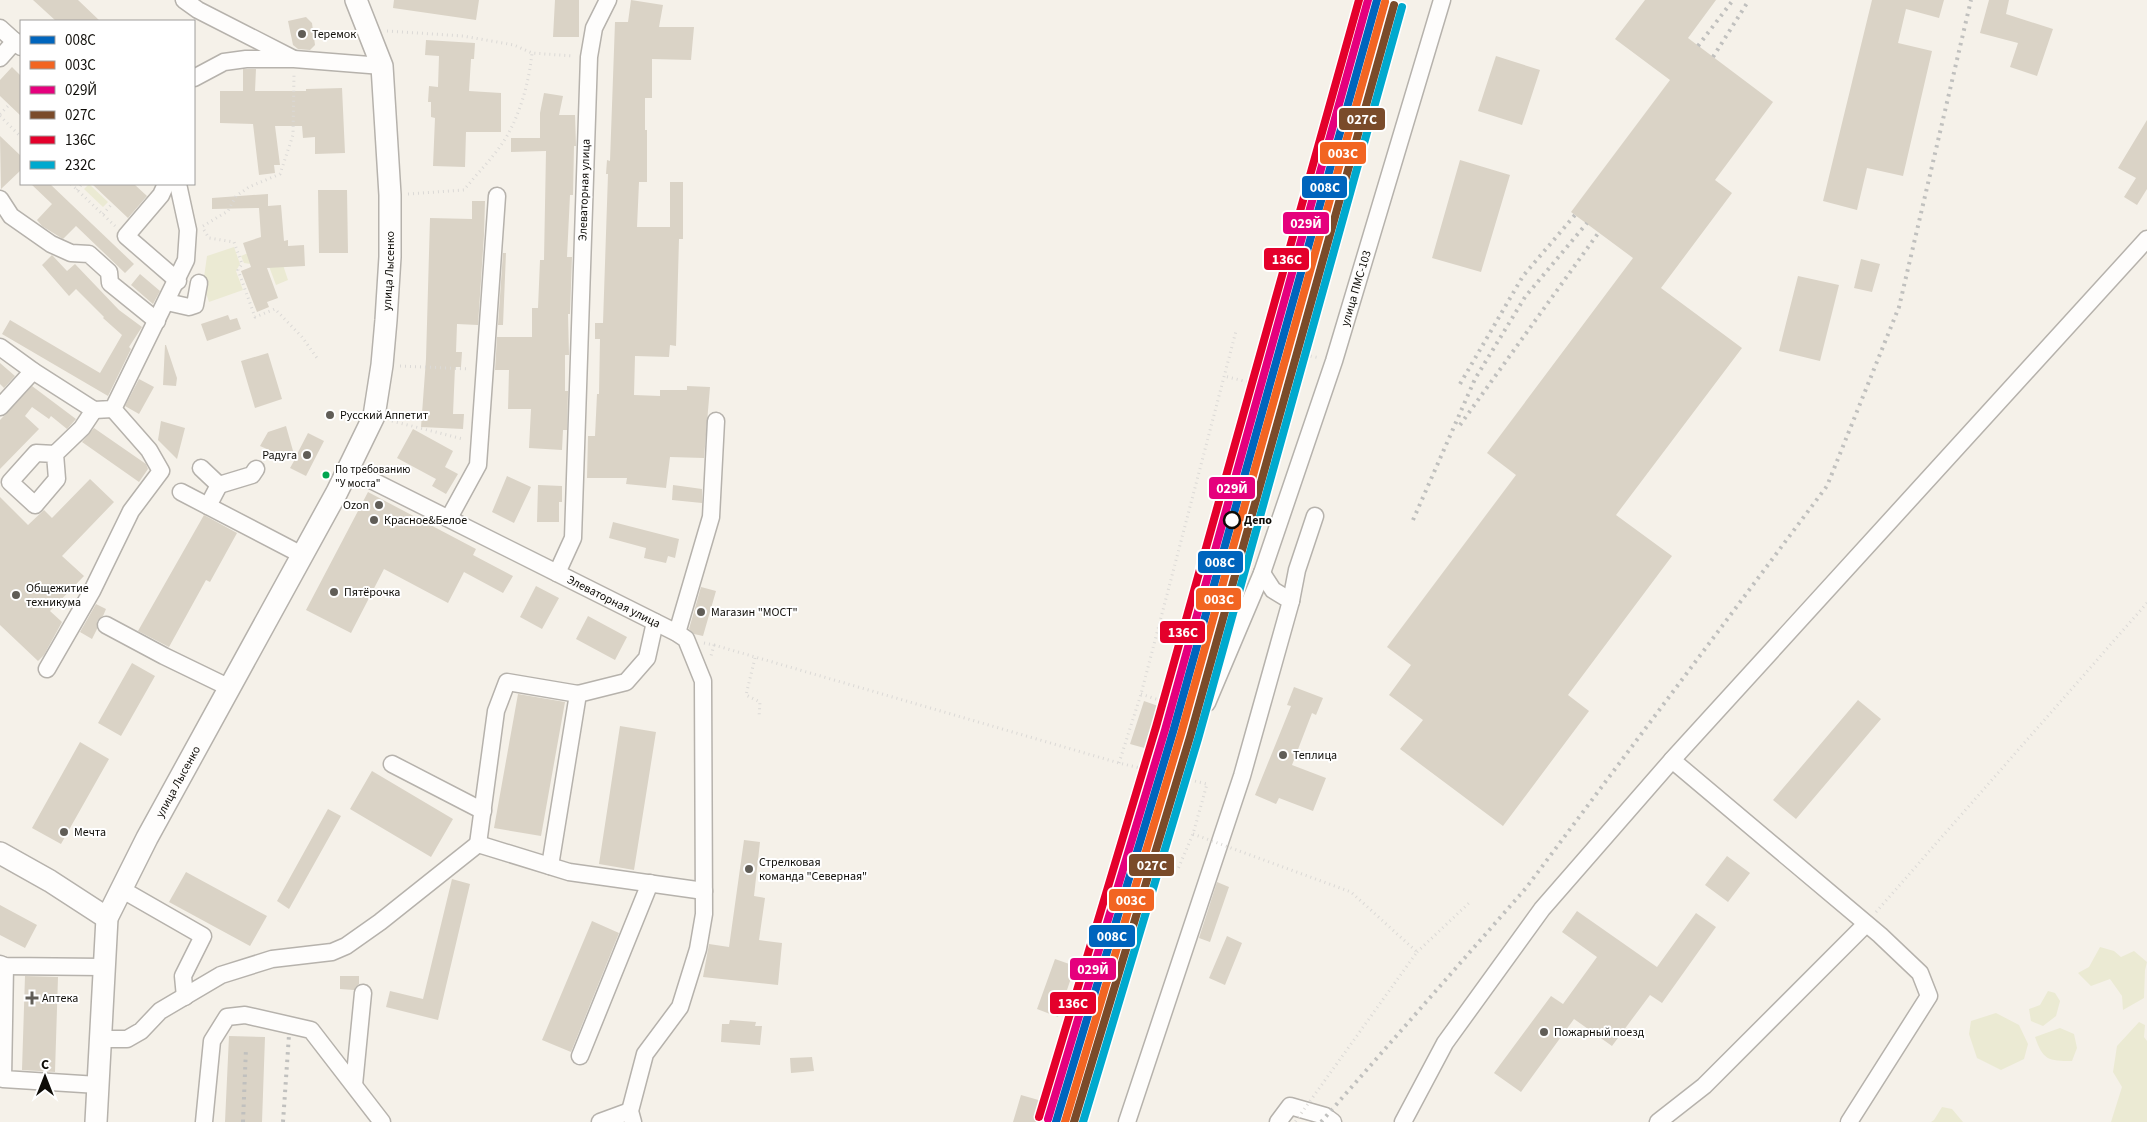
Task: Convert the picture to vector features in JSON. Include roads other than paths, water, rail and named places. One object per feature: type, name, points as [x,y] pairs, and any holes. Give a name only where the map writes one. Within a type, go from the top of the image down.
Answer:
[{"type":"main road","name":"улица Лысенко","points":[[96,1122],[107,918],[146,838],[349,469],[374,416],[382,365],[390,257],[390,195],[382,66],[356,0]]},
{"type":"main road","points":[[0,854],[50,882],[107,918]]},
{"type":"street","points":[[184,0],[198,10],[294,59]]},
{"type":"street","name":"Элеваторная улица","points":[[608,0],[594,28],[589,57],[572,538],[557,573],[686,639],[703,681],[704,914],[698,949],[680,1007],[645,1054],[632,1116]]},
{"type":"street","name":"улица ПМС-103","points":[[1200,701],[1262,573],[1334,361],[1442,0]]},
{"type":"street","points":[[0,28],[18,44],[0,58]]},
{"type":"street","points":[[195,77],[224,62],[246,59],[294,59],[382,66]]},
{"type":"street","points":[[166,185],[161,195],[126,236],[178,281]]},
{"type":"street","points":[[112,409],[178,281],[186,260],[195,229],[178,185]]},
{"type":"street","points":[[449,518],[478,465],[496,196]]},
{"type":"street","points":[[0,199],[12,216],[51,244],[71,253],[89,254],[109,272],[110,283],[157,321]]},
{"type":"street","points":[[1403,1122],[1446,1043],[1542,909],[1672,760],[2147,239]]},
{"type":"street","points":[[167,302],[189,307],[195,305],[199,283]]},
{"type":"street","points":[[0,347],[33,371],[94,410],[112,409]]},
{"type":"street","points":[[0,407],[33,371]]},
{"type":"street","points":[[47,669],[92,591],[130,511],[161,471],[149,450],[112,409]]},
{"type":"street","points":[[55,454],[82,428],[94,410]]},
{"type":"street","points":[[677,633],[711,517],[716,421]]},
{"type":"street","points":[[201,468],[219,485]]},
{"type":"street","points":[[208,506],[219,485],[252,475],[256,469]]},
{"type":"street","points":[[349,469],[557,573]]},
{"type":"street","points":[[181,492],[302,555]]},
{"type":"street","points":[[1127,1122],[1242,776],[1291,601],[1297,570],[1315,516]]},
{"type":"street","points":[[1262,573],[1273,590],[1291,601]]},
{"type":"street","points":[[100,1039],[127,1039],[141,1032],[160,1012],[221,975],[272,959],[332,952],[346,946],[380,922],[478,844],[496,711],[507,682],[578,694],[626,682],[647,658],[655,622]]},
{"type":"street","points":[[106,625],[228,687]]},
{"type":"street","points":[[550,866],[578,694]]},
{"type":"street","points":[[1672,760],[1866,924],[1920,973],[1929,996],[1849,1122]]},
{"type":"street","points":[[392,764],[483,812]]},
{"type":"street","points":[[478,844],[569,872],[704,891]]},
{"type":"street","points":[[580,1056],[650,883]]},
{"type":"street","points":[[121,889],[203,936],[182,976],[185,996]]},
{"type":"street","points":[[1658,1122],[1704,1086],[1866,924]]},
{"type":"street","points":[[98,1085],[3,1080],[3,965],[103,967]]},
{"type":"street","points":[[354,1085],[363,993]]},
{"type":"street","points":[[204,1122],[212,1041],[227,1017],[245,1015],[311,1030],[382,1122]]},
{"type":"street","points":[[1278,1122],[1290,1106],[1325,1116],[1333,1122]]},
{"type":"street","points":[[600,1122],[632,1116]]},
{"type":"railway","points":[[1698,46],[1733,0]]},
{"type":"railway","points":[[1713,57],[1749,0]]},
{"type":"railway","points":[[1321,1122],[1526,888],[1827,486],[1899,307],[1971,0]]},
{"type":"railway","points":[[1460,384],[1523,276],[1575,215]]},
{"type":"railway","points":[[1413,520],[1475,379],[1525,297],[1587,223]]},
{"type":"railway","points":[[1460,425],[1599,232]]},
{"type":"railway","points":[[283,1122],[289,1035]]},
{"type":"railway","points":[[243,1122],[246,1048]]},
{"type":"place","name":"Теремок","points":[[302,34]]},
{"type":"place","name":"Русский Аппетит","points":[[330,415]]},
{"type":"place","name":"Радуга","points":[[307,455]]},
{"type":"place","name":"По требованию \"У моста\"","points":[[326,475]]},
{"type":"place","name":"Ozon","points":[[379,505]]},
{"type":"place","name":"Красное&Белое","points":[[374,520]]},
{"type":"place","name":"Депо","points":[[1232,520]]},
{"type":"place","name":"Пятёрочка","points":[[334,592]]},
{"type":"place","name":"Общежитие техникума","points":[[16,595]]},
{"type":"place","name":"Магазин \"МОСТ\"","points":[[701,612]]},
{"type":"place","name":"Теплица","points":[[1283,755]]},
{"type":"place","name":"Мечта","points":[[64,832]]},
{"type":"place","name":"Стрелковая команда \"Северная\"","points":[[749,869]]},
{"type":"place","name":"Аптека","points":[[32,998]]},
{"type":"place","name":"Пожарный поезд","points":[[1544,1032]]}]
